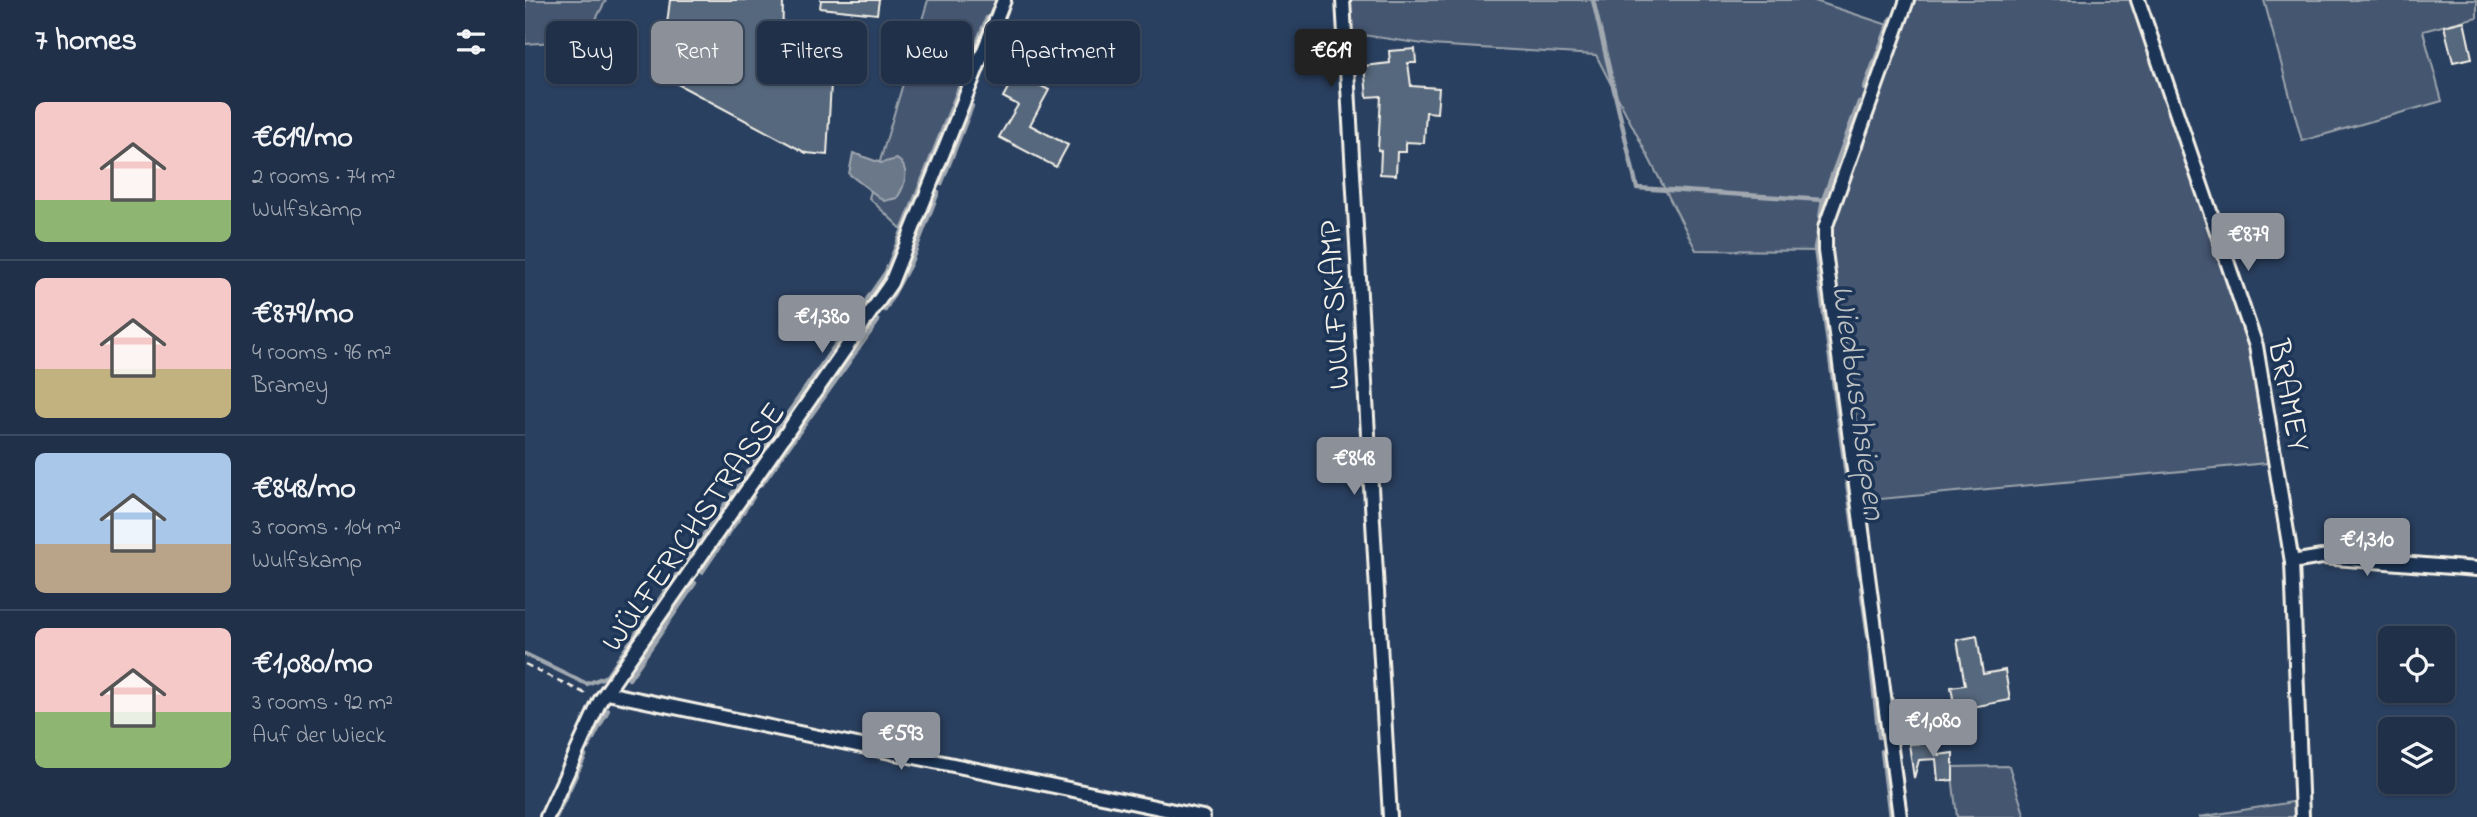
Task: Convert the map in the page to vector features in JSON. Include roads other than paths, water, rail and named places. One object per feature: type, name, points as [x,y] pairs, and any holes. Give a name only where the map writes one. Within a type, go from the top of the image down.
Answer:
[{"type":"street","name":"WÜLFERICHSTRASSE","points":[[547,817],[604,697],[891,283],[1004,0]]},
{"type":"street","name":"WULFSKAMP","points":[[1343,0],[1390,817]]},
{"type":"street","points":[[1900,817],[1825,251],[1825,228],[1907,0]]},
{"type":"street","name":"BRAMEY","points":[[2138,0],[2256,346],[2292,562],[2302,817]]},
{"type":"street","points":[[2292,562],[2322,557],[2477,569]]},
{"type":"street","points":[[604,697],[1203,817]]},
{"type":"waterway","name":"Wiedbuschsiepen","points":[[1593,0],[1637,188],[1823,200]]},
{"type":"waterway","name":"Wiedbuschsiepen","points":[[687,559],[886,272],[987,18]]},
{"type":"waterway","points":[[1864,89],[1891,18]]},
{"type":"waterway","points":[[1820,218],[1823,200],[1859,102]]},
{"type":"waterway","points":[[941,184],[972,106]]},
{"type":"waterway","points":[[885,310],[910,264],[938,192]]},
{"type":"waterway","name":"Wiedbuschsiepen","points":[[1818,233],[1815,248],[1860,577]]},
{"type":"waterway","points":[[762,484],[878,321]]},
{"type":"waterway","points":[[702,572],[753,497]]},
{"type":"waterway","name":"Wiedbuschsiepen","points":[[525,654],[587,684],[607,676],[677,574]]},
{"type":"waterway","points":[[629,679],[695,583]]},
{"type":"waterway","name":"Wiedbuschsiepen","points":[[1861,588],[1868,636]]},
{"type":"waterway","name":"Wiedbuschsiepen","points":[[1869,646],[1879,737]]},
{"type":"waterway","points":[[588,748],[608,710]]},
{"type":"waterway","name":"Wiedbuschsiepen","points":[[1882,751],[1890,817]]},
{"type":"waterway","points":[[556,817],[585,756]]}]
